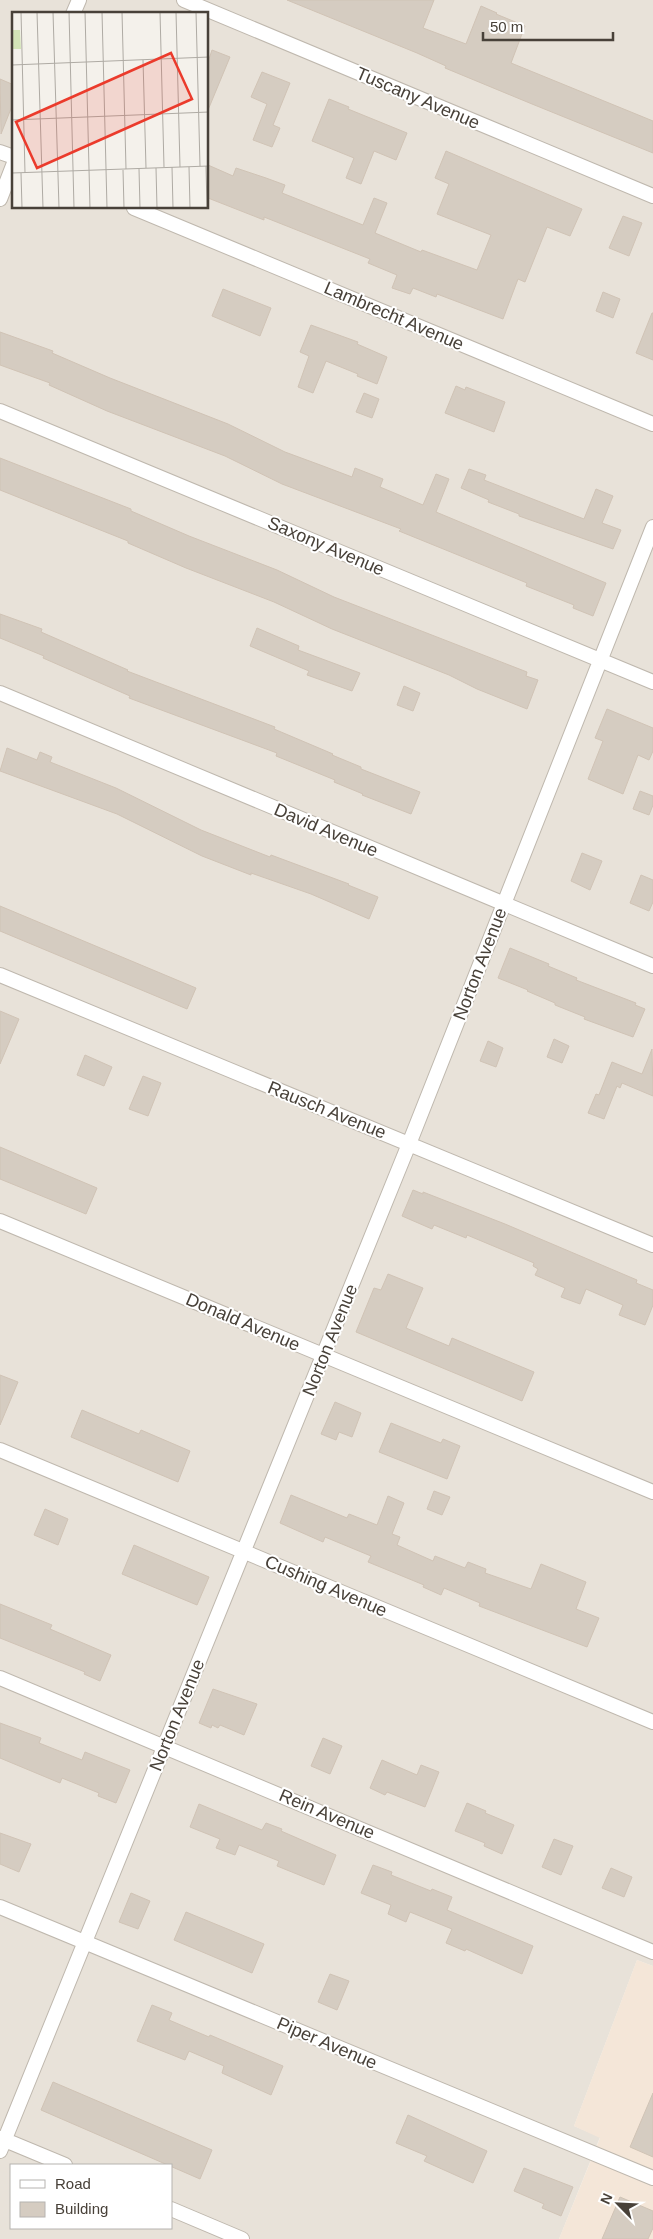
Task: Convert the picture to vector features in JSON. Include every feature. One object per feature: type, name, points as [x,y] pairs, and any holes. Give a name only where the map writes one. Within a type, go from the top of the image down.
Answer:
[{"type":"street","points":[[74,12],[79,0]]},
{"type":"street","name":"Tuscany Avenue","points":[[184,0],[653,196]]},
{"type":"street","points":[[0,152],[12,156]]},
{"type":"street","points":[[0,199],[12,168]]},
{"type":"street","name":"Lambrecht Avenue","points":[[136,209],[653,424]]},
{"type":"street","name":"Saxony Avenue","points":[[0,411],[653,682]]},
{"type":"street","name":"Norton Avenue","points":[[1,2143],[324,1355],[653,527]]},
{"type":"street","name":"David Avenue","points":[[0,693],[653,966]]},
{"type":"street","name":"Rausch Avenue","points":[[0,975],[653,1245]]},
{"type":"street","name":"Donald Avenue","points":[[0,1221],[653,1492]]},
{"type":"street","name":"Cushing Avenue","points":[[0,1450],[653,1722]]},
{"type":"street","name":"Rein Avenue","points":[[0,1678],[653,1952]]},
{"type":"street","name":"Piper Avenue","points":[[0,1907],[653,2178]]},
{"type":"street","points":[[1,2143],[62,2164]]},
{"type":"street","points":[[172,2209],[242,2239]]},
{"type":"shaded area","points":[[0,0],[653,0],[653,1966],[637,1960],[574,2126],[600,2137],[559,2239],[0,2239]]},
{"type":"shaded area","points":[[637,1960],[653,1966],[653,2239],[559,2239],[600,2138],[574,2126]]},
{"type":"building","points":[[287,0],[434,0],[423,28],[466,44],[481,6],[525,26],[511,63],[653,121],[653,153],[445,68],[446,66],[417,53]]},
{"type":"building","points":[[212,50],[230,57],[209,108],[209,59]]},
{"type":"building","points":[[262,72],[290,83],[273,125],[280,128],[272,147],[253,140],[267,104],[251,97]]},
{"type":"building","points":[[0,79],[12,84],[12,106],[1,134]]},
{"type":"building","points":[[329,99],[349,107],[348,109],[407,133],[396,160],[374,151],[361,184],[346,178],[354,158],[312,141]]},
{"type":"building","points":[[446,151],[582,209],[570,236],[547,227],[525,282],[518,279],[503,319],[437,294],[436,297],[413,288],[410,294],[392,288],[397,275],[368,263],[370,259],[264,217],[264,220],[209,198],[209,165],[233,176],[236,168],[285,185],[282,193],[363,225],[374,198],[387,203],[375,233],[421,252],[422,250],[477,270],[491,235],[437,214],[449,184],[435,178]]},
{"type":"building","points":[[623,216],[642,223],[629,256],[609,248]]},
{"type":"building","points":[[223,289],[271,308],[260,336],[212,316]]},
{"type":"building","points":[[603,292],[620,299],[613,318],[596,311]]},
{"type":"building","points":[[653,313],[653,360],[636,353]]},
{"type":"building","points":[[311,325],[358,342],[357,344],[387,357],[377,384],[326,361],[313,393],[298,387],[309,356],[300,352]]},
{"type":"building","points":[[0,332],[53,351],[52,353],[110,378],[228,424],[285,452],[352,477],[355,468],[383,479],[380,487],[423,505],[436,474],[449,479],[436,512],[606,583],[593,616],[573,608],[574,605],[526,586],[527,583],[399,531],[401,529],[282,484],[225,456],[107,411],[49,385],[50,383],[0,365]]},
{"type":"building","points":[[456,386],[465,390],[466,387],[505,402],[494,432],[445,413]]},
{"type":"building","points":[[364,393],[379,399],[372,418],[356,412]]},
{"type":"building","points":[[0,458],[131,509],[131,511],[189,536],[277,570],[334,597],[527,672],[526,676],[538,680],[527,709],[477,689],[449,675],[332,629],[274,602],[186,568],[128,543],[128,541],[0,490]]},
{"type":"building","points":[[469,469],[486,475],[484,480],[584,519],[596,489],[613,496],[602,523],[621,530],[613,549],[519,516],[519,514],[488,502],[489,500],[461,488]]},
{"type":"building","points":[[0,614],[42,629],[41,632],[127,671],[275,727],[274,729],[333,754],[361,767],[361,769],[420,792],[411,814],[362,795],[334,782],[335,780],[276,756],[277,753],[129,698],[130,696],[0,638]]},
{"type":"building","points":[[257,628],[299,646],[298,650],[360,673],[352,691],[307,675],[309,671],[250,646]]},
{"type":"building","points":[[404,686],[420,693],[413,711],[397,705]]},
{"type":"building","points":[[607,709],[653,728],[653,751],[649,760],[638,755],[623,794],[588,779],[603,741],[595,738]]},
{"type":"building","points":[[7,748],[37,760],[40,752],[52,757],[50,762],[116,788],[201,830],[270,857],[271,855],[349,884],[378,897],[369,919],[311,894],[251,873],[251,875],[202,856],[117,814],[0,771]]},
{"type":"building","points":[[640,791],[653,796],[653,805],[649,815],[633,809]]},
{"type":"building","points":[[582,853],[602,861],[590,890],[571,881]]},
{"type":"building","points":[[641,875],[653,880],[653,902],[649,911],[630,903]]},
{"type":"building","points":[[0,906],[196,988],[187,1009],[0,931]]},
{"type":"building","points":[[510,948],[549,964],[548,966],[577,978],[576,980],[636,1003],[635,1005],[645,1009],[633,1037],[584,1019],[585,1017],[498,978]]},
{"type":"building","points":[[0,1011],[19,1019],[0,1064]]},
{"type":"building","points":[[554,1039],[569,1046],[562,1063],[547,1057]]},
{"type":"building","points":[[488,1041],[503,1048],[496,1067],[480,1061]]},
{"type":"building","points":[[652,1049],[653,1096],[622,1083],[620,1088],[617,1086],[604,1119],[588,1113],[596,1094],[599,1095],[612,1062],[642,1074]]},
{"type":"building","points":[[85,1055],[112,1067],[104,1086],[77,1075]]},
{"type":"building","points":[[143,1076],[161,1083],[148,1116],[129,1109]]},
{"type":"building","points":[[0,1147],[97,1188],[86,1214],[0,1179]]},
{"type":"building","points":[[413,1190],[423,1194],[423,1192],[505,1224],[637,1280],[636,1283],[653,1290],[653,1305],[645,1325],[619,1315],[623,1305],[586,1289],[580,1304],[561,1297],[565,1288],[535,1275],[538,1269],[533,1266],[534,1263],[467,1235],[466,1238],[434,1225],[432,1229],[402,1216]]},
{"type":"building","points":[[388,1274],[423,1288],[406,1328],[449,1346],[452,1338],[534,1372],[522,1401],[356,1332],[374,1288],[381,1290]]},
{"type":"building","points":[[0,1375],[18,1382],[0,1425]]},
{"type":"building","points":[[335,1402],[361,1413],[352,1437],[339,1432],[336,1440],[321,1434]]},
{"type":"building","points":[[82,1410],[139,1434],[141,1430],[190,1451],[178,1482],[71,1437]]},
{"type":"building","points":[[391,1423],[441,1443],[443,1439],[460,1446],[447,1479],[379,1452]]},
{"type":"building","points":[[434,1491],[450,1497],[442,1515],[427,1509]]},
{"type":"building","points":[[291,1495],[347,1518],[349,1514],[377,1525],[388,1496],[404,1503],[392,1534],[400,1537],[397,1545],[433,1561],[435,1556],[465,1568],[468,1562],[486,1569],[485,1573],[531,1589],[541,1564],[586,1582],[576,1609],[599,1618],[587,1647],[479,1606],[480,1603],[444,1588],[441,1595],[423,1587],[424,1585],[368,1562],[371,1556],[325,1537],[323,1542],[280,1523]]},
{"type":"building","points":[[45,1509],[68,1519],[58,1545],[34,1535]]},
{"type":"building","points":[[134,1545],[209,1577],[197,1605],[122,1574]]},
{"type":"building","points":[[0,1604],[52,1625],[50,1629],[111,1655],[100,1681],[84,1674],[85,1672],[0,1638]]},
{"type":"building","points":[[213,1689],[257,1704],[244,1735],[220,1725],[218,1728],[212,1725],[211,1728],[199,1723]]},
{"type":"building","points":[[0,1723],[41,1738],[39,1743],[82,1760],[85,1752],[130,1770],[116,1803],[98,1796],[99,1793],[62,1778],[60,1783],[0,1758]]},
{"type":"building","points":[[323,1738],[342,1746],[330,1774],[311,1766]]},
{"type":"building","points":[[382,1760],[417,1775],[421,1765],[439,1772],[425,1807],[387,1792],[385,1795],[370,1788]]},
{"type":"building","points":[[467,1803],[514,1825],[502,1854],[484,1846],[485,1843],[455,1831]]},
{"type":"building","points":[[199,1804],[262,1830],[266,1823],[336,1855],[324,1885],[277,1866],[279,1861],[239,1845],[235,1855],[216,1848],[220,1839],[190,1827]]},
{"type":"building","points":[[0,1833],[31,1844],[19,1872],[0,1864]]},
{"type":"building","points":[[554,1839],[573,1846],[561,1875],[542,1867]]},
{"type":"building","points":[[373,1865],[392,1872],[391,1875],[452,1897],[447,1910],[533,1946],[522,1974],[466,1949],[465,1951],[446,1943],[452,1929],[410,1912],[406,1922],[388,1914],[391,1905],[361,1893]]},
{"type":"building","points":[[611,1868],[632,1877],[624,1897],[602,1888]]},
{"type":"building","points":[[131,1893],[150,1901],[138,1929],[119,1922]]},
{"type":"building","points":[[186,1912],[264,1944],[252,1973],[174,1940]]},
{"type":"building","points":[[330,1974],[349,1981],[337,2010],[318,2002]]},
{"type":"building","points":[[152,2005],[172,2013],[169,2020],[283,2066],[271,2095],[222,2073],[224,2066],[189,2051],[185,2060],[137,2041]]},
{"type":"building","points":[[53,2082],[212,2150],[200,2179],[172,2167],[172,2164],[165,2164],[41,2110]]},
{"type":"building","points":[[653,2093],[653,2157],[630,2147]]},
{"type":"building","points":[[408,2115],[487,2151],[473,2183],[424,2161],[427,2156],[396,2143]]},
{"type":"building","points":[[524,2168],[573,2187],[561,2216],[542,2208],[544,2204],[514,2191]]},
{"type":"building","points":[[620,2197],[653,2211],[653,2228],[648,2239],[602,2239]]}]
